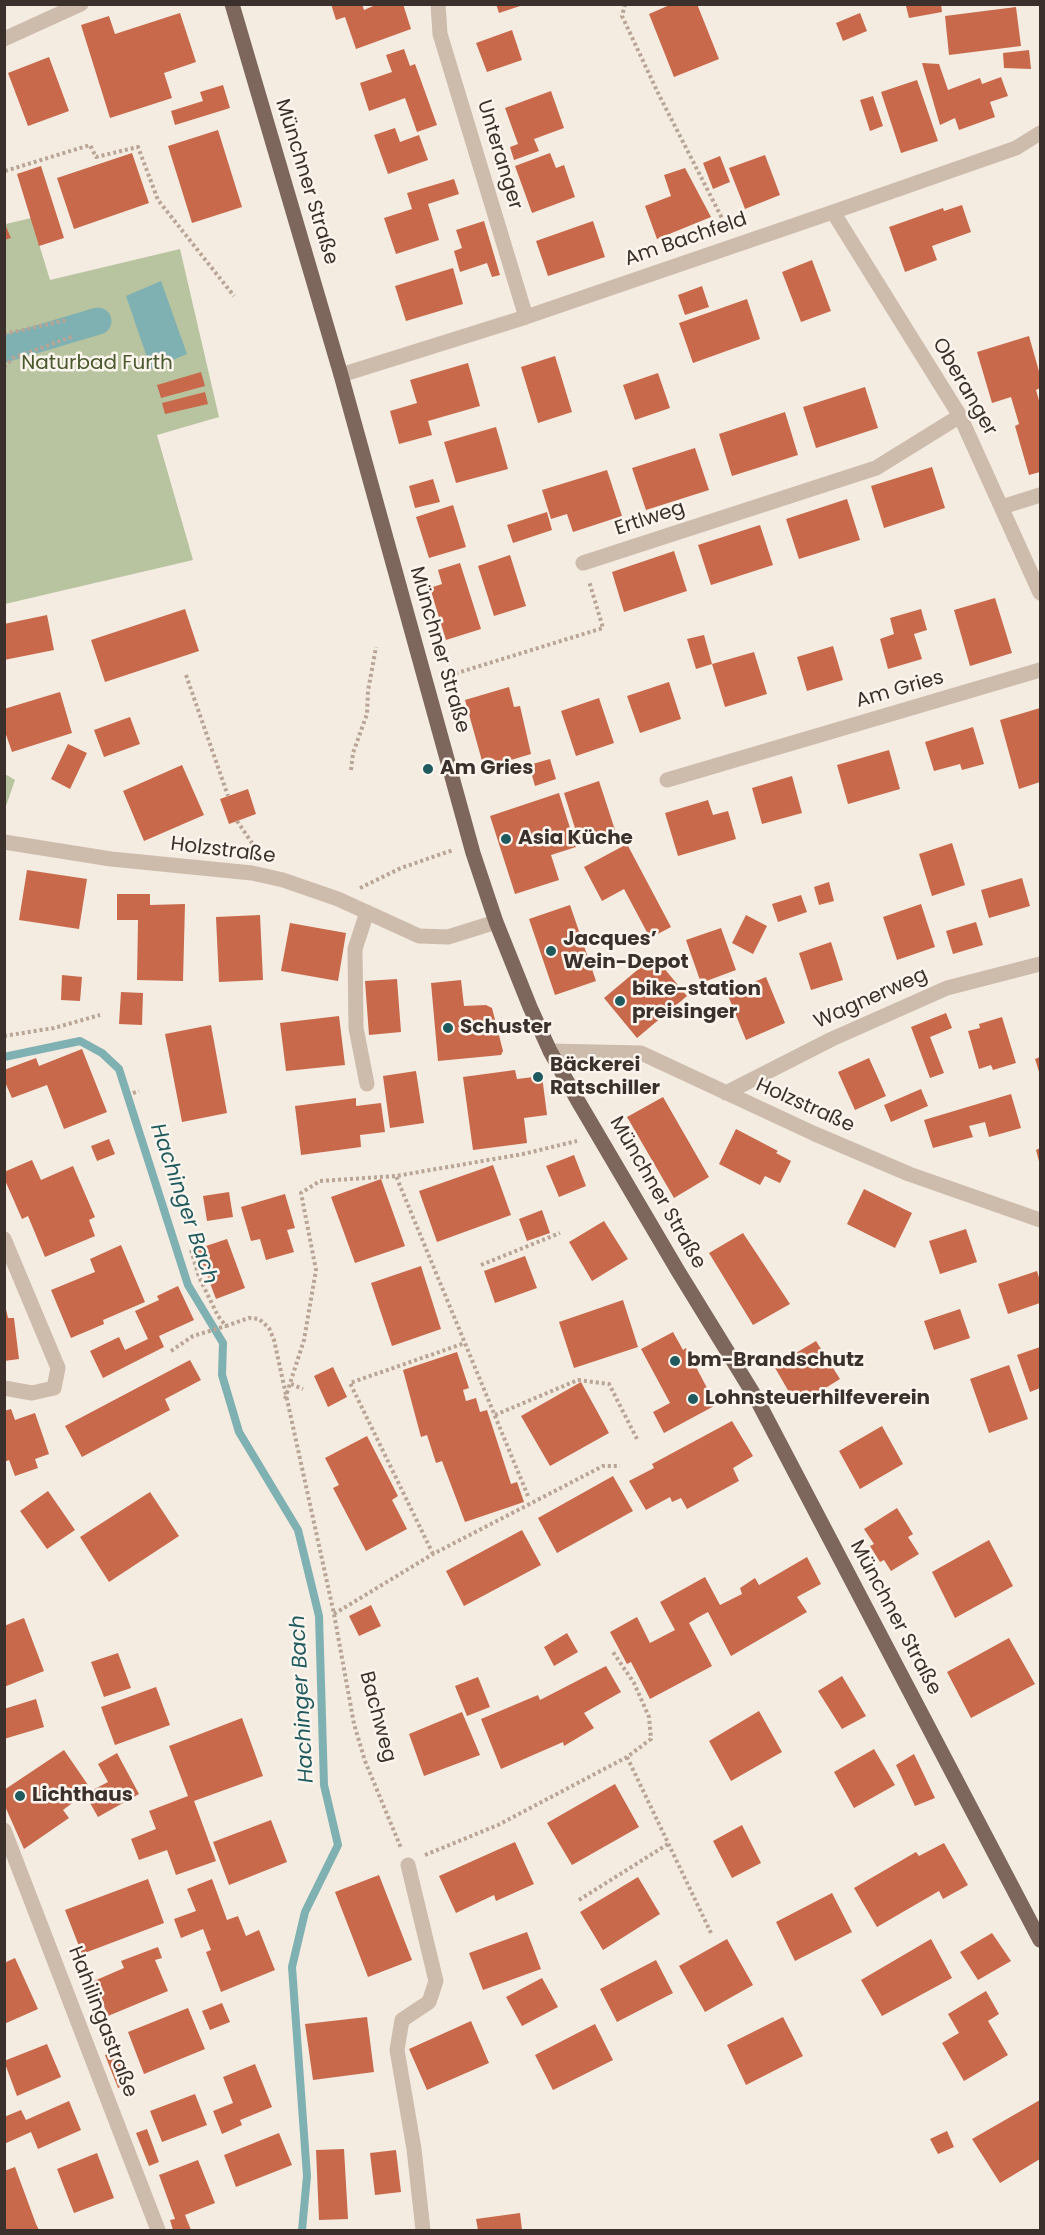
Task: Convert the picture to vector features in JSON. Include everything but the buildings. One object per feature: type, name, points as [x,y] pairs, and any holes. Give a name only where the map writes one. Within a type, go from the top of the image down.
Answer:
[{"type":"main road","name":"Münchner Straße","points":[[232,4],[341,375],[470,843],[496,922],[550,1051],[678,1271],[756,1398],[1041,1940]]},
{"type":"street","points":[[4,39],[81,4]]},
{"type":"street","name":"Unteranger","points":[[438,4],[440,34],[526,317]]},
{"type":"street","name":"Am Bachfeld","points":[[341,375],[526,317],[833,212],[1016,148],[1041,133]]},
{"type":"street","name":"Oberanger","points":[[833,212],[960,416],[1041,593]]},
{"type":"street","name":"Ertlweg","points":[[583,563],[876,468],[960,416]]},
{"type":"street","points":[[1002,507],[1041,495]]},
{"type":"street","name":"Am Gries","points":[[667,780],[1041,670]]},
{"type":"street","name":"Holzstraße","points":[[4,842],[128,861],[252,873],[283,880],[338,899],[419,936],[448,937],[496,922]]},
{"type":"street","points":[[367,1084],[356,1028],[356,949],[368,912]]},
{"type":"street","name":"Wagnerweg","points":[[726,1093],[832,1039],[947,988],[1041,964]]},
{"type":"street","name":"Holzstraße","points":[[550,1051],[641,1053],[909,1174],[1041,1220]]},
{"type":"street","points":[[4,1239],[57,1368],[54,1388],[32,1393],[4,1388]]},
{"type":"street","name":"Hahilingastraße","points":[[4,1830],[158,2230]]},
{"type":"street","points":[[408,1865],[436,1980],[429,2002],[402,2020],[398,2050],[414,2149],[423,2230]]},
{"type":"path","points":[[625,4],[622,16],[658,93],[736,245]]},
{"type":"path","points":[[5,171],[90,145],[96,157],[138,147],[159,200],[234,296]]},
{"type":"path","points":[[4,334],[67,320]]},
{"type":"path","points":[[4,367],[13,358],[74,336]]},
{"type":"path","points":[[426,683],[603,628],[583,563]]},
{"type":"path","points":[[351,770],[353,753],[367,714],[376,647]]},
{"type":"path","points":[[186,675],[228,796]]},
{"type":"path","points":[[237,821],[259,853]]},
{"type":"path","points":[[338,899],[401,868],[439,857],[470,843]]},
{"type":"path","points":[[4,1036],[54,1028],[100,1015]]},
{"type":"path","points":[[133,1093],[140,1091]]},
{"type":"path","points":[[285,1399],[311,1308],[316,1270],[301,1192],[320,1181],[396,1176],[524,1154],[599,1135]]},
{"type":"path","points":[[396,1176],[528,1496]]},
{"type":"path","points":[[481,1265],[560,1233]]},
{"type":"path","points":[[171,1352],[193,1336],[224,1327],[199,1276],[191,1250]]},
{"type":"path","name":"Bachweg","points":[[224,1327],[249,1318],[259,1318],[269,1328],[334,1614],[354,1724],[365,1761],[408,1865]]},
{"type":"path","points":[[433,1554],[350,1383],[465,1342]]},
{"type":"path","points":[[495,1415],[578,1380],[609,1384],[637,1439]]},
{"type":"path","points":[[291,1384],[303,1389]]},
{"type":"path","points":[[334,1614],[433,1554],[603,1466],[620,1466]]},
{"type":"path","points":[[408,1865],[498,1825],[627,1757],[651,1739],[649,1717],[634,1683],[613,1652]]},
{"type":"path","points":[[627,1757],[712,1935]]},
{"type":"path","points":[[579,1900],[668,1844]]},
{"type":"green space","name":"Naturbad Furth","points":[[31,218],[50,280],[180,249],[219,417],[157,435],[193,560],[5,604],[4,221],[6,224]]},
{"type":"green space","points":[[5,774],[15,780],[5,809]]},
{"type":"water","points":[[161,281],[187,354],[151,369],[126,296]]},
{"type":"waterway","points":[[4,349],[98,321]]},
{"type":"waterway","name":"Hachinger Bach","points":[[4,1057],[80,1041],[102,1053],[119,1069],[188,1285],[223,1343],[222,1375],[239,1432],[298,1530],[319,1616],[324,1785],[338,1845],[305,1912],[292,1967],[307,2176],[302,2230]]},
{"type":"place","name":"Am Gries","points":[[428,769]]},
{"type":"place","name":"Asia Küche","points":[[506,839]]},
{"type":"place","name":"Jacques’ Wein-Depot","points":[[551,951]]},
{"type":"place","name":"bike-station preisinger","points":[[620,1001]]},
{"type":"place","name":"Schuster","points":[[448,1028]]},
{"type":"place","name":"Bäckerei Ratschiller","points":[[538,1077]]},
{"type":"place","name":"bm-Brandschutz","points":[[675,1361]]},
{"type":"place","name":"Lohnsteuerhilfeverein","points":[[693,1399]]},
{"type":"place","name":"Lichthaus","points":[[20,1796]]}]
